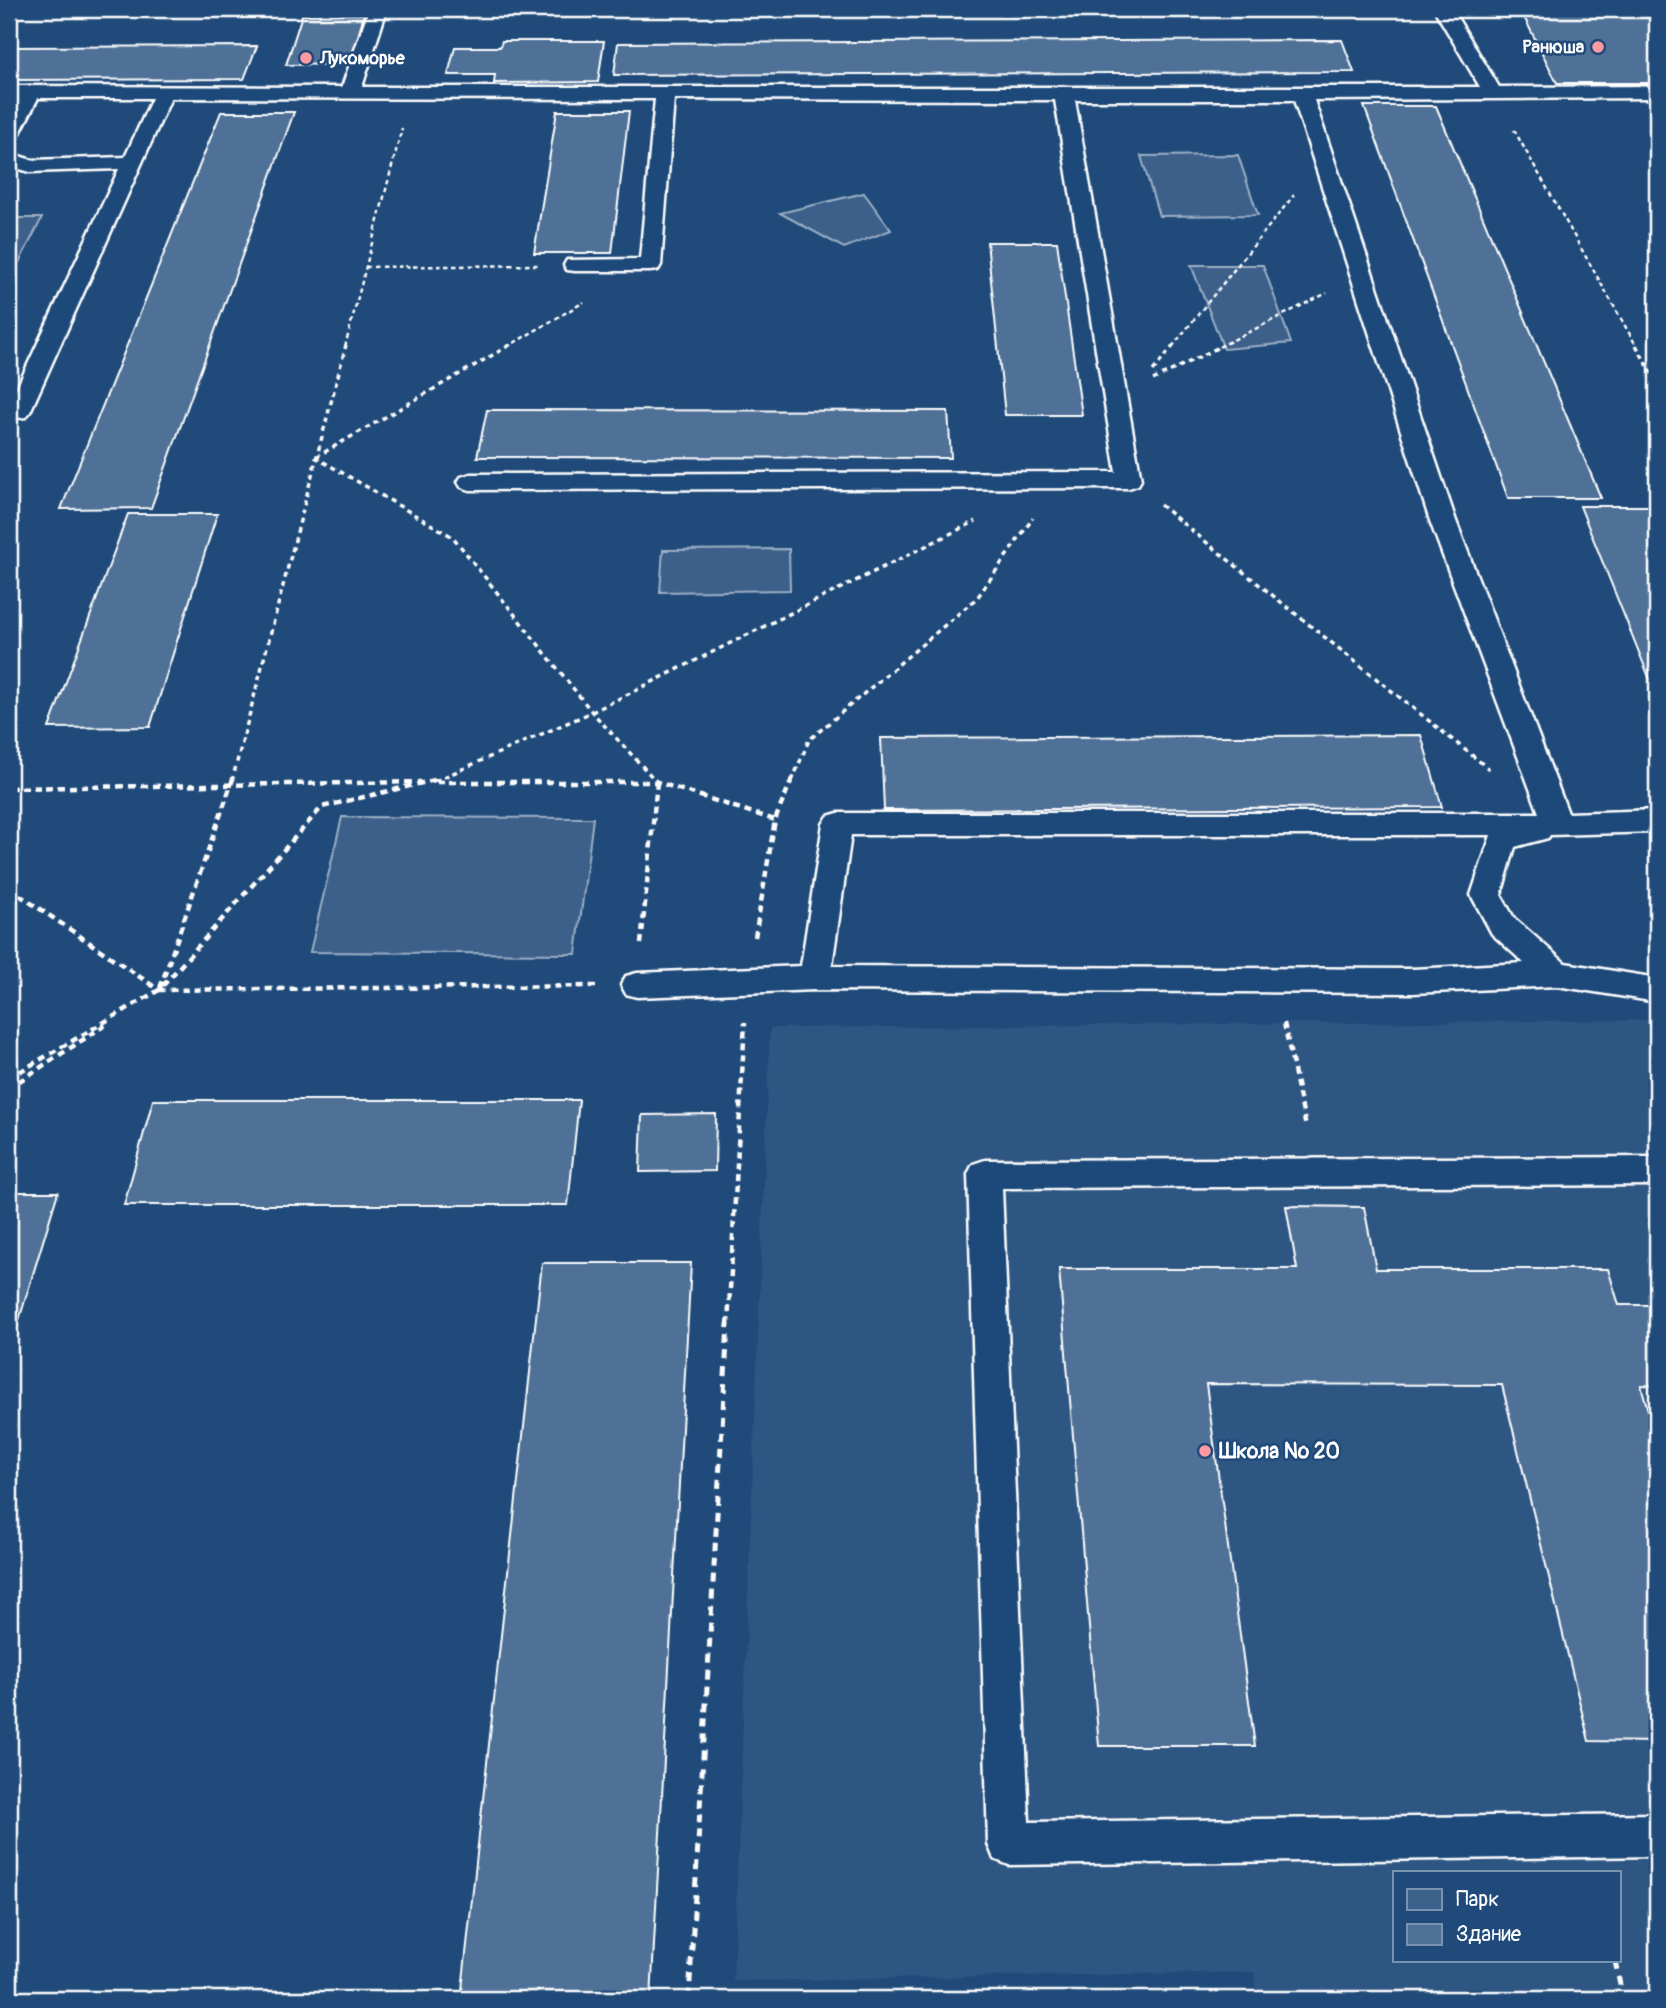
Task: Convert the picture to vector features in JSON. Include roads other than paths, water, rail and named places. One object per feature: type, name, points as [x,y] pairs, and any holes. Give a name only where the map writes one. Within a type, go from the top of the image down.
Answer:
[{"type":"lane","points":[[350,93],[378,9]]},
{"type":"lane","points":[[1443,9],[1493,93]]},
{"type":"lane","points":[[9,92],[1657,92]]},
{"type":"lane","points":[[9,135],[31,92]]},
{"type":"lane","points":[[9,434],[13,412],[164,93]]},
{"type":"lane","points":[[575,265],[650,265],[665,93]]},
{"type":"lane","points":[[470,482],[1129,480],[1064,94]]},
{"type":"lane","points":[[1302,94],[1443,521],[1558,824]]},
{"type":"lane","points":[[9,159],[30,166],[132,163]]},
{"type":"lane","points":[[816,978],[838,824],[1558,824],[1657,821]]},
{"type":"lane","points":[[1557,974],[1503,926],[1486,895],[1503,839],[1558,824]]},
{"type":"lane","points":[[637,985],[816,978],[1413,981],[1557,974],[1657,990]]},
{"type":"lane","points":[[1657,1171],[985,1174],[1009,1844],[1657,1835]]},
{"type":"place","name":"Ранюша","points":[[1598,47]]},
{"type":"place","name":"Лукоморье","points":[[306,58]]},
{"type":"place","name":"Школа № 20","points":[[1205,1451]]}]
